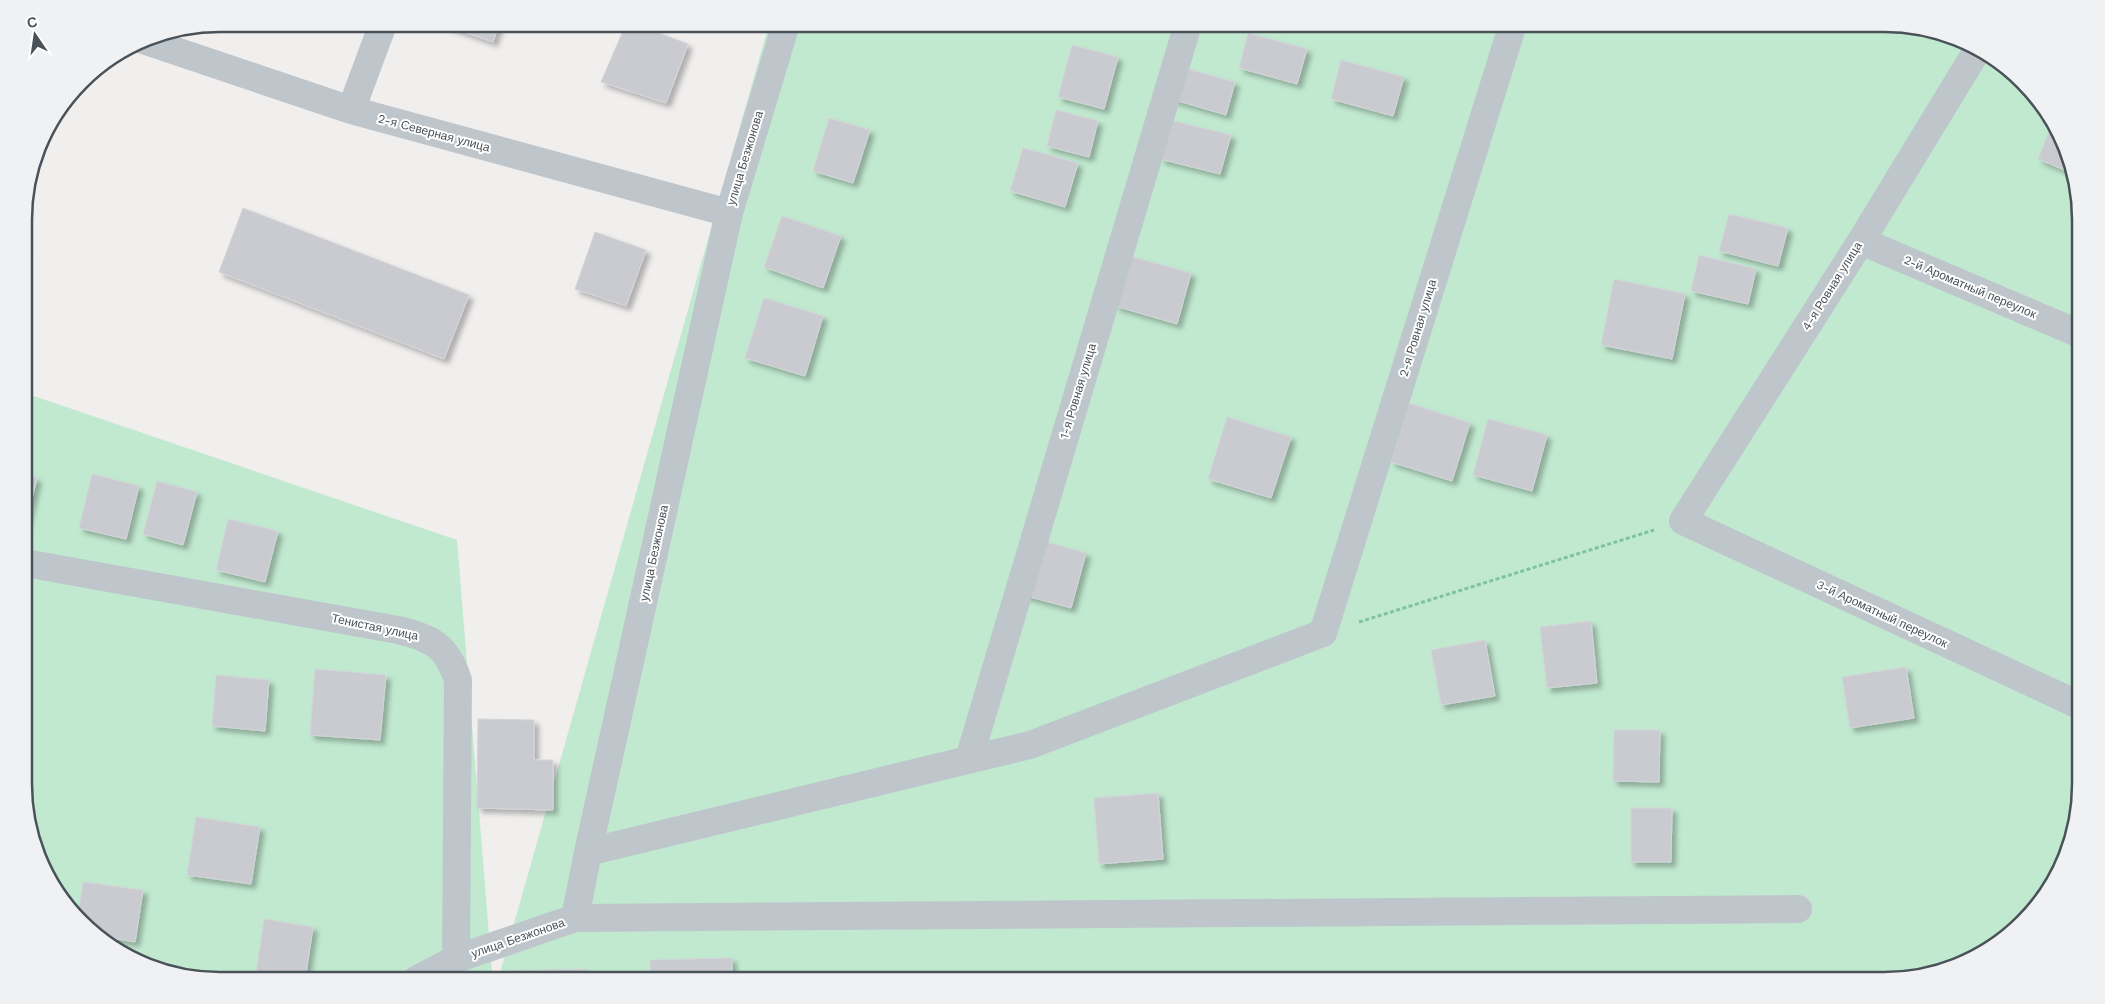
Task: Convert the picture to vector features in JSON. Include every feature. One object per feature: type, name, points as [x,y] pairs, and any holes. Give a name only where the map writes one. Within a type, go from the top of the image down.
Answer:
[{"type":"street","points":[[351,110],[380,32]]},
{"type":"street","name":"улица Безжонова","points":[[431,972],[456,959],[575,918],[729,214],[784,32]]},
{"type":"street","name":"1-я Ровная улица","points":[[969,759],[1186,32]]},
{"type":"street","name":"2-я Ровная улица","points":[[1323,633],[1510,32]]},
{"type":"street","name":"2-я Северная улица","points":[[155,44],[351,110],[729,214]]},
{"type":"street","name":"4-я Ровная улица","points":[[1683,521],[1861,240],[1974,55]]},
{"type":"street","name":"2-й Ароматный переулок","points":[[1861,240],[2072,331]]},
{"type":"street","name":"3-й Ароматный переулок","points":[[1683,521],[2072,702]]},
{"type":"street","name":"Тенистая улица","points":[[32,564],[398,630],[421,635],[438,647],[452,662],[458,680],[456,959]]},
{"type":"street","points":[[588,852],[1030,745],[1323,633]]},
{"type":"street","points":[[575,918],[1798,909]]},
{"type":"path","points":[[1323,633],[1683,521]]},
{"type":"green space","points":[[767,32],[1885,32],[1921,36],[1945,42],[1989,64],[2009,79],[2026,96],[2041,116],[2053,137],[2063,160],[2072,208],[2071,808],[2063,844],[2053,867],[2034,898],[2009,925],[1989,940],[1968,952],[1945,962],[1921,968],[1885,972],[500,972]]},
{"type":"green space","points":[[32,395],[457,540],[492,972],[220,972],[196,970],[160,962],[148,957],[116,940],[96,925],[71,898],[52,867],[42,844],[34,808],[32,784]]},
{"type":"building","points":[[464,32],[496,32],[493,42]]},
{"type":"building","points":[[623,32],[656,32],[688,44],[666,103],[601,82]]},
{"type":"building","points":[[1248,33],[1307,49],[1297,84],[1239,68]]},
{"type":"building","points":[[1072,45],[1118,57],[1104,109],[1058,97]]},
{"type":"building","points":[[1341,60],[1404,77],[1393,116],[1331,99]]},
{"type":"building","points":[[1177,66],[1235,82],[1226,115],[1168,98]]},
{"type":"building","points":[[1056,110],[1098,121],[1089,157],[1047,146]]},
{"type":"building","points":[[829,118],[870,130],[853,183],[813,171]]},
{"type":"building","points":[[1170,120],[1231,135],[1220,174],[1160,159]]},
{"type":"building","points":[[2050,131],[2066,171],[2038,159]]},
{"type":"building","points":[[1023,148],[1078,163],[1065,207],[1010,191]]},
{"type":"building","points":[[243,208],[469,295],[444,359],[219,272]]},
{"type":"building","points":[[1729,214],[1788,228],[1778,266],[1719,251]]},
{"type":"building","points":[[782,216],[841,236],[823,288],[764,267]]},
{"type":"building","points":[[595,232],[646,250],[626,306],[575,289]]},
{"type":"building","points":[[1699,255],[1756,269],[1748,304],[1691,291]]},
{"type":"building","points":[[1129,256],[1191,273],[1177,324],[1115,306]]},
{"type":"building","points":[[1614,279],[1685,294],[1672,359],[1601,345]]},
{"type":"building","points":[[764,298],[823,316],[805,376],[745,358]]},
{"type":"building","points":[[1409,403],[1470,423],[1452,481],[1391,462]]},
{"type":"building","points":[[1227,417],[1291,437],[1271,498],[1208,479]]},
{"type":"building","points":[[1488,419],[1547,435],[1532,491],[1473,475]]},
{"type":"building","points":[[92,474],[139,486],[126,539],[79,528]]},
{"type":"building","points":[[32,477],[37,478],[32,498]]},
{"type":"building","points":[[157,481],[197,492],[183,545],[143,534]]},
{"type":"building","points":[[228,519],[278,531],[265,582],[216,570]]},
{"type":"building","points":[[1039,540],[1086,553],[1071,608],[1023,595]]},
{"type":"building","points":[[1591,621],[1597,683],[1547,688],[1540,627]]},
{"type":"building","points":[[1485,640],[1495,696],[1441,705],[1431,650]]},
{"type":"building","points":[[1906,667],[1914,718],[1850,728],[1842,677]]},
{"type":"building","points":[[315,669],[386,675],[380,740],[310,735]]},
{"type":"building","points":[[216,675],[269,680],[265,731],[212,726]]},
{"type":"building","points":[[478,719],[534,720],[534,760],[553,760],[553,810],[477,808]]},
{"type":"building","points":[[1614,730],[1660,730],[1659,782],[1613,781]]},
{"type":"building","points":[[1158,793],[1163,859],[1099,864],[1094,798]]},
{"type":"building","points":[[1631,808],[1672,808],[1671,862],[1631,862]]},
{"type":"building","points":[[196,817],[260,827],[251,884],[187,875]]},
{"type":"building","points":[[83,882],[143,890],[135,942],[114,938],[96,925],[79,908]]},
{"type":"building","points":[[264,919],[313,927],[306,972],[256,972]]},
{"type":"building","points":[[732,958],[732,972],[650,972],[650,960]]},
{"type":"building","points":[[586,969],[586,972],[514,972]]}]
